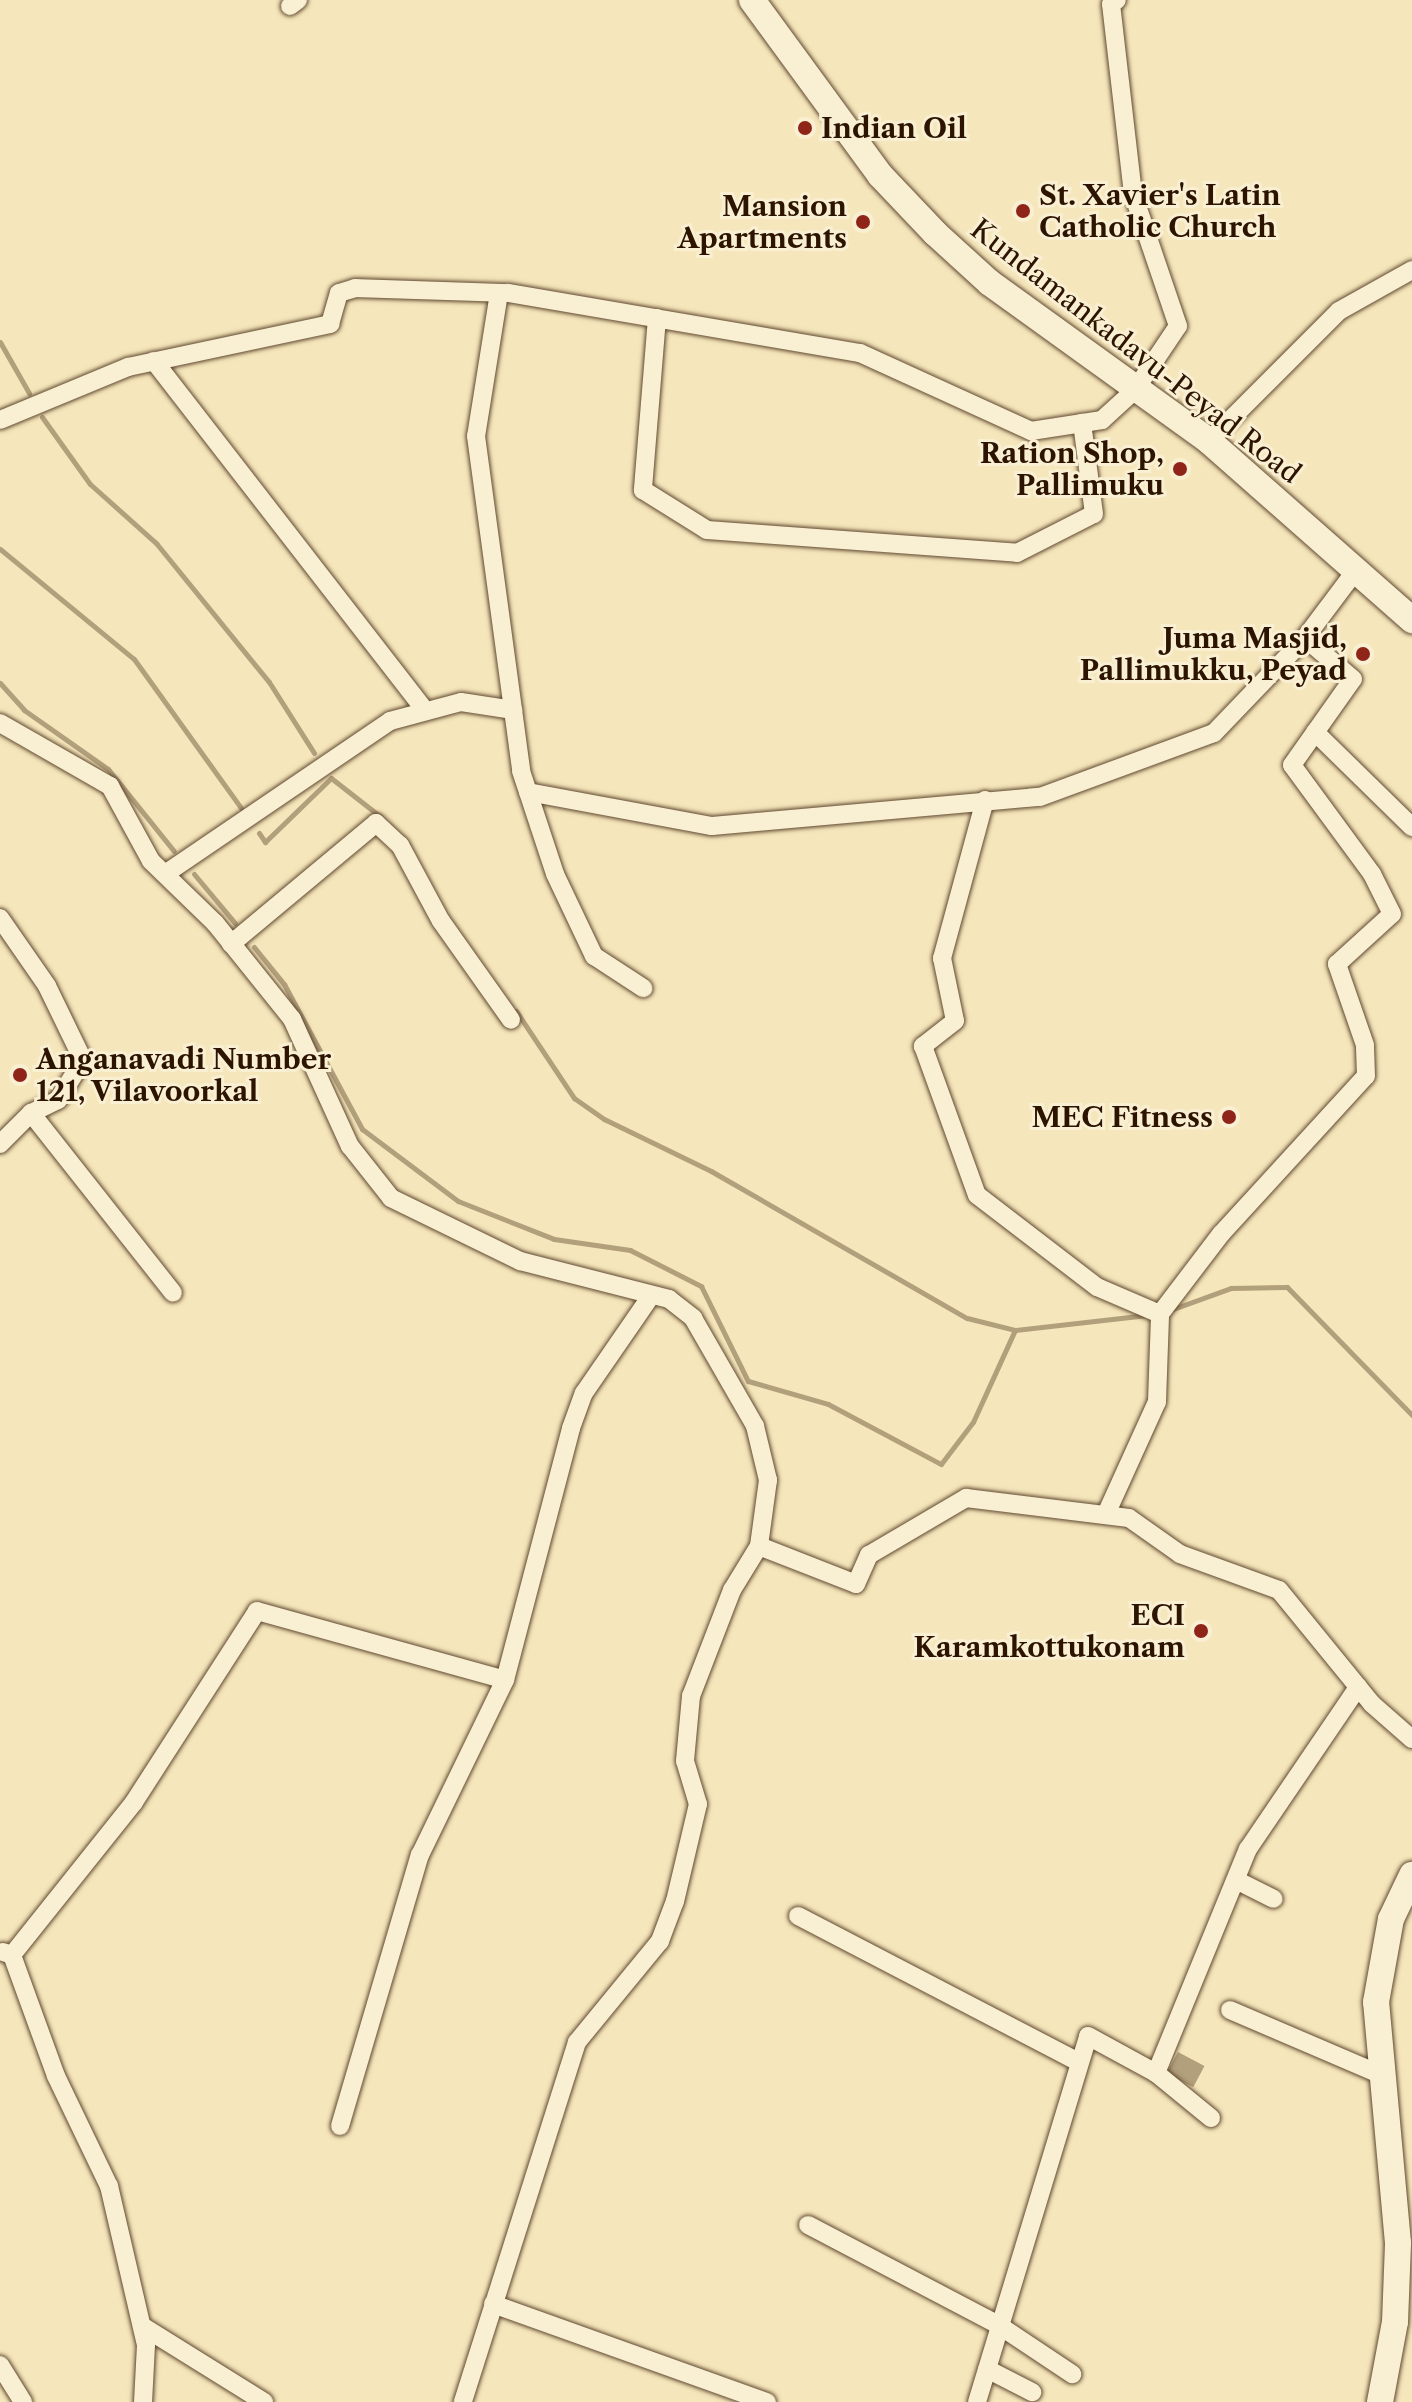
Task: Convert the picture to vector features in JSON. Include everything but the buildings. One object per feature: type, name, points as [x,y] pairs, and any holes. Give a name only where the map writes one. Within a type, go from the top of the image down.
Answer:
[{"type":"main road","name":"Kundamankadavu-Peyad Road","points":[[752,0],[880,175],[935,233],[1135,390],[1209,441],[1412,620]]},
{"type":"main road","points":[[1380,2402],[1404,2320],[1378,1980],[1396,1901],[1412,1875]]},
{"type":"street","points":[[0,420],[154,361],[330,324],[339,293],[355,288],[499,293],[860,353],[1031,431],[1102,420],[1135,390],[1178,326],[1133,194],[1111,4],[1117,0]]},
{"type":"street","points":[[1209,441],[1339,311],[1412,270]]},
{"type":"street","points":[[499,293],[476,436],[513,710],[528,792],[594,956],[643,988]]},
{"type":"street","points":[[657,318],[643,490],[707,530],[1017,553],[1094,514],[1082,423]]},
{"type":"street","points":[[154,361],[424,709]]},
{"type":"street","points":[[528,792],[723,826],[1040,797],[1214,733],[1305,638],[1356,570]]},
{"type":"street","points":[[1107,1512],[1157,1402],[1160,1314],[1221,1234],[1366,1076],[1365,1045],[1337,964],[1392,914],[1372,874],[1292,765],[1353,679],[1305,638]]},
{"type":"street","points":[[165,874],[390,721],[424,709],[461,702],[513,710]]},
{"type":"street","points":[[0,723],[54,758],[93,770],[165,874],[231,944],[305,1039],[350,1146],[391,1198],[520,1261],[669,1299],[693,1318],[755,1426],[768,1480],[759,1546],[732,1590],[691,1696],[685,1761],[698,1804],[660,1941],[577,2042],[463,2402]]},
{"type":"street","points":[[1315,732],[1412,827]]},
{"type":"street","points":[[985,800],[942,958],[955,1021],[923,1046],[977,1195],[1097,1287],[1160,1314]]},
{"type":"street","points":[[231,944],[376,823],[400,845],[441,921],[511,1020]]},
{"type":"street","points":[[0,918],[47,986],[83,1060],[58,1100],[31,1113],[4,1133]]},
{"type":"street","points":[[31,1113],[173,1293]]},
{"type":"street","points":[[340,2126],[420,1855],[505,1680],[571,1428],[584,1393],[651,1296]]},
{"type":"street","points":[[759,1546],[856,1584],[869,1555],[966,1498],[1107,1512],[1180,1554],[1267,1581],[1358,1687],[1412,1739]]},
{"type":"street","points":[[143,2402],[142,2326],[109,2186],[56,2076],[6,1953],[134,1802],[257,1611],[505,1680]]},
{"type":"street","points":[[1156,2073],[1248,1849],[1358,1687]]},
{"type":"street","points":[[1236,1880],[1274,1899]]},
{"type":"street","points":[[798,1916],[1078,2062]]},
{"type":"street","points":[[1230,2010],[1384,2076]]},
{"type":"street","points":[[977,2402],[1088,2036],[1156,2073],[1211,2118]]},
{"type":"street","points":[[808,2225],[1000,2326],[1072,2374]]},
{"type":"street","points":[[493,2304],[767,2402]]},
{"type":"street","points":[[142,2326],[264,2402]]},
{"type":"street","points":[[0,2365],[23,2402]]},
{"type":"street","points":[[987,2369],[1032,2392]]},
{"type":"shaded area","points":[[1178,2052],[1204,2066],[1193,2087],[1167,2073]]},
{"type":"waterway","points":[[0,342],[29,393]]},
{"type":"waterway","points":[[42,417],[90,484],[156,543],[269,682],[314,753]]},
{"type":"waterway","points":[[0,549],[134,659],[241,808]]},
{"type":"waterway","points":[[0,683],[24,710],[108,769],[174,851]]},
{"type":"waterway","points":[[259,833],[265,842],[331,778],[381,817]]},
{"type":"waterway","points":[[194,874],[235,923]]},
{"type":"waterway","points":[[254,947],[284,984],[362,1129],[458,1201],[554,1239],[630,1250],[701,1286],[748,1381],[828,1404],[941,1464],[973,1422],[1015,1330]]},
{"type":"waterway","points":[[516,1011],[574,1098],[604,1119],[711,1171],[967,1318],[1015,1330],[1147,1315]]},
{"type":"waterway","points":[[1173,1309],[1231,1288],[1287,1287],[1412,1415]]},
{"type":"place","name":"Indian Oil","points":[[805,128]]},
{"type":"place","name":"St. Xavier's Latin Catholic Church","points":[[1023,211]]},
{"type":"place","name":"Mansion Apartments","points":[[863,222]]},
{"type":"place","name":"Ration Shop, Pallimuku","points":[[1180,469]]},
{"type":"place","name":"Juma Masjid, Pallimukku, Peyad","points":[[1363,654]]},
{"type":"place","name":"Anganavadi Number 121, Vilavoorkal","points":[[20,1075]]},
{"type":"place","name":"MEC Fitness","points":[[1229,1117]]},
{"type":"place","name":"ECI Karamkottukonam","points":[[1201,1631]]}]
